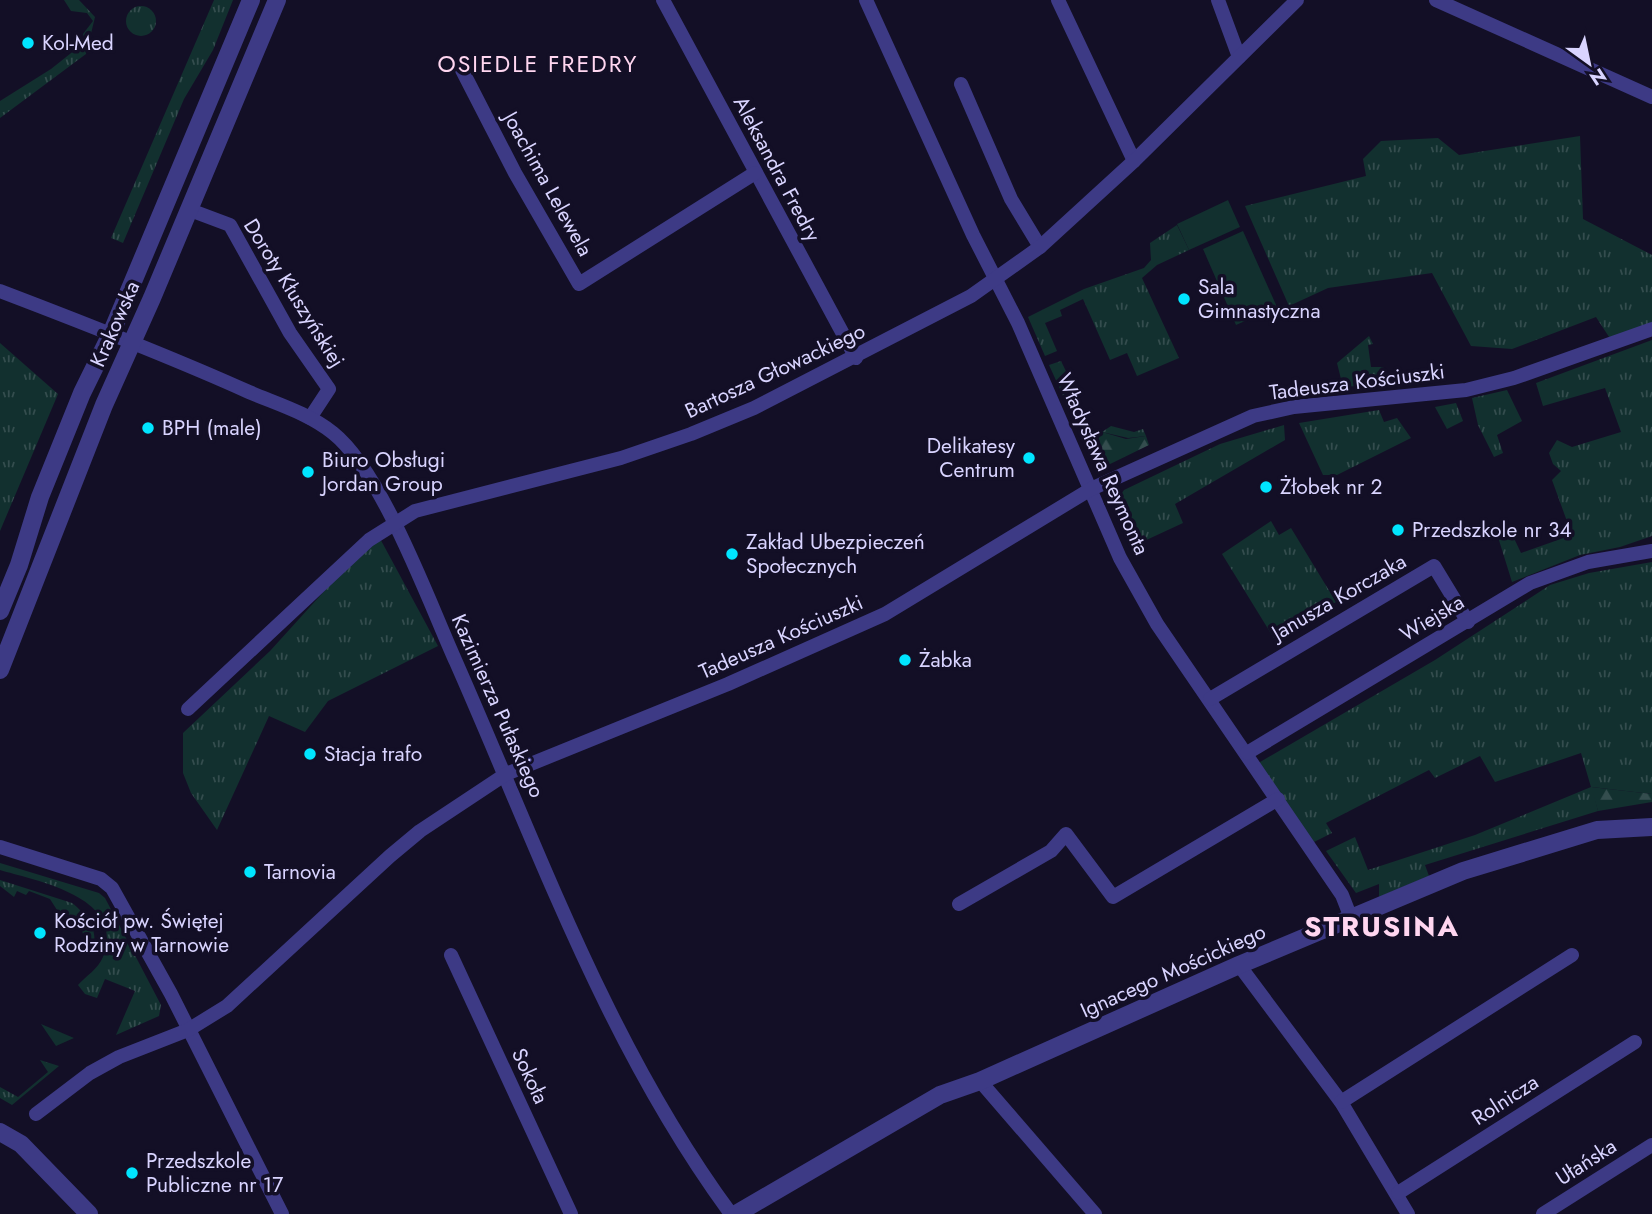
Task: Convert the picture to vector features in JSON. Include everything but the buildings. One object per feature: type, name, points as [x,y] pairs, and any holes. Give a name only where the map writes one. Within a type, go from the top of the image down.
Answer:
[{"type":"street","name":"Krakowska","points":[[0,611],[19,565],[40,497],[82,393],[111,334],[251,0]]},
{"type":"street","name":"Krakowska","points":[[0,670],[104,405],[277,0]]},
{"type":"street","name":"Aleksandra Fredry","points":[[663,0],[856,358]]},
{"type":"street","name":"Władysława Reymonta","points":[[866,0],[1018,323],[1126,569],[1157,624],[1342,895],[1351,918]]},
{"type":"street","points":[[1058,0],[1134,161]]},
{"type":"street","points":[[1218,0],[1239,57]]},
{"type":"street","name":"Bartosza Głowackiego","points":[[188,709],[360,548],[393,523],[415,511],[609,461],[691,434],[754,408],[955,306],[1040,247],[1134,161],[1297,0]]},
{"type":"street","points":[[1436,0],[1652,97]]},
{"type":"street","name":"Joachima Lelewela","points":[[462,69],[515,173],[579,284],[755,173]]},
{"type":"street","points":[[961,84],[1011,199],[1040,247]]},
{"type":"street","name":"Doroty Kłuszyńskiej","points":[[190,209],[230,225],[290,333],[328,389],[310,418]]},
{"type":"street","name":"Kazimierza Pułaskiego","points":[[0,291],[133,342],[310,418],[332,433],[358,459],[393,523],[506,774],[612,1020],[707,1182],[733,1214]]},
{"type":"street","name":"Tadeusza Kościuszki","points":[[36,1114],[90,1073],[119,1057],[188,1030],[227,1006],[350,891],[420,831],[506,774],[735,681],[885,614],[1091,489],[1253,416],[1302,406],[1466,390],[1514,378],[1652,329]]},
{"type":"street","name":"Wiejska","points":[[1247,754],[1530,583],[1588,562],[1652,551]]},
{"type":"street","name":"Janusza Korczaka","points":[[1210,699],[1434,566],[1468,622]]},
{"type":"street","points":[[959,904],[1051,851],[1066,834],[1113,897],[1278,799]]},
{"type":"street","name":"Ignacego Mościckiego","points":[[733,1214],[940,1095],[981,1081],[1351,918],[1463,871],[1597,830],[1652,827]]},
{"type":"street","points":[[0,847],[101,879],[112,888],[282,1214]]},
{"type":"street","name":"Sokoła","points":[[451,955],[571,1214]]},
{"type":"street","points":[[1341,1102],[1572,955]]},
{"type":"street","points":[[1240,965],[1341,1102],[1398,1193],[1408,1214]]},
{"type":"street","name":"Rolnicza","points":[[1398,1193],[1635,1042]]},
{"type":"street","points":[[981,1081],[1095,1214]]},
{"type":"street","points":[[0,1132],[21,1144],[89,1214]]},
{"type":"street","name":"Ułańska","points":[[1544,1214],[1652,1145]]},
{"type":"green space","points":[[64,0],[79,0],[95,17],[86,54],[0,118],[0,101],[51,69],[85,42],[83,34],[93,21],[87,13],[71,11]]},
{"type":"green space","points":[[214,0],[233,0],[213,50],[184,99],[123,243],[111,238]]},
{"type":"green space","points":[[141,6],[152,10],[156,21],[152,32],[141,36],[130,32],[126,21],[130,10]]},
{"type":"green space","points":[[1580,136],[1583,219],[1652,255],[1652,329],[1613,343],[1596,317],[1512,349],[1471,346],[1432,273],[1328,288],[1289,306],[1245,206],[1366,176],[1363,159],[1381,141],[1438,138],[1459,155]]},
{"type":"green space","points":[[1228,200],[1240,227],[1189,250],[1177,224]]},
{"type":"green space","points":[[1177,225],[1189,250],[1157,265],[1142,278],[1179,358],[1137,376],[1127,353],[1110,360],[1083,299],[1060,310],[1062,316],[1045,323],[1057,351],[1045,356],[1028,317],[1084,289],[1144,268],[1151,260],[1150,243]]},
{"type":"green space","points":[[1243,231],[1277,307],[1236,325],[1203,249]]},
{"type":"green space","points":[[1369,336],[1373,344],[1368,345],[1371,367],[1383,367],[1390,377],[1384,384],[1343,387],[1337,363]]},
{"type":"green space","points":[[1652,340],[1652,536],[1620,547],[1580,555],[1512,582],[1498,537],[1511,532],[1521,553],[1572,535],[1552,480],[1561,471],[1553,464],[1549,453],[1557,440],[1572,447],[1621,432],[1605,388],[1543,406],[1536,383]]},
{"type":"green space","points":[[0,343],[58,394],[0,531]]},
{"type":"green space","points":[[1061,361],[1077,394],[1065,400],[1049,365]]},
{"type":"green space","points":[[1507,390],[1522,421],[1497,435],[1503,453],[1494,457],[1478,425],[1472,398]]},
{"type":"green space","points":[[1456,403],[1463,421],[1447,429],[1435,407]]},
{"type":"green space","points":[[1379,410],[1384,422],[1397,418],[1411,438],[1337,475],[1323,475],[1299,423]]},
{"type":"green space","points":[[1284,425],[1285,440],[1175,504],[1183,523],[1142,542],[1135,549],[1116,502],[1124,490],[1220,444]]},
{"type":"green space","points":[[1111,426],[1134,432],[1143,429],[1146,436],[1128,438],[1102,432]]},
{"type":"green space","points":[[1102,432],[1126,439],[1146,436],[1149,445],[1106,466],[1092,433]]},
{"type":"green space","points":[[1271,521],[1279,535],[1291,528],[1336,602],[1275,640],[1222,554]]},
{"type":"green space","points":[[377,533],[438,646],[328,701],[305,732],[269,716],[217,830],[191,793],[183,773],[183,733],[270,651]]},
{"type":"green space","points":[[1652,562],[1652,794],[1592,787],[1598,811],[1425,865],[1429,876],[1379,897],[1379,884],[1356,893],[1326,851],[1355,837],[1368,870],[1475,835],[1591,787],[1581,753],[1495,782],[1480,756],[1435,778],[1429,770],[1326,823],[1332,833],[1314,842],[1255,765],[1435,660],[1550,585],[1589,573]]},
{"type":"green space","points":[[1591,787],[1652,794],[1652,802],[1598,811]]},
{"type":"green space","points":[[0,863],[99,893],[105,898],[161,1005],[159,1016],[116,1035],[135,991],[105,979],[97,998],[85,994],[78,985],[103,957],[107,936],[102,920],[91,906],[74,895],[0,870]]},
{"type":"green space","points":[[0,880],[72,903],[82,912],[93,929],[93,948],[87,948],[79,920],[57,910],[50,899],[29,891],[26,895],[17,891],[14,897],[0,886]]},
{"type":"green space","points":[[41,1024],[74,1038],[56,1046]]},
{"type":"green space","points":[[40,1060],[59,1066],[12,1105],[0,1098],[0,1087],[18,1097],[48,1072]]},
{"type":"place","name":"Kol-Med","points":[[28,43]]},
{"type":"place","name":"Sala Gimnastyczna","points":[[1184,299]]},
{"type":"place","name":"BPH (male)","points":[[148,428]]},
{"type":"place","name":"Delikatesy Centrum","points":[[1029,458]]},
{"type":"place","name":"Biuro Obsługi Jordan Group","points":[[308,472]]},
{"type":"place","name":"Żłobek nr 2","points":[[1266,487]]},
{"type":"place","name":"Przedszkole nr 34","points":[[1398,530]]},
{"type":"place","name":"Zakład Ubezpieczeń Społecznych","points":[[732,554]]},
{"type":"place","name":"Żabka","points":[[905,660]]},
{"type":"place","name":"Stacja trafo","points":[[310,754]]},
{"type":"place","name":"Tarnovia","points":[[250,872]]},
{"type":"place","name":"Kościół pw. Świętej Rodziny w Tarnowie","points":[[40,933]]},
{"type":"place","name":"Przedszkole Publiczne nr 17","points":[[132,1173]]},
{"type":"district","name":"OSIEDLE FREDRY","points":[[538,64]]},
{"type":"district","name":"STRUSINA","points":[[1382,926]]}]
